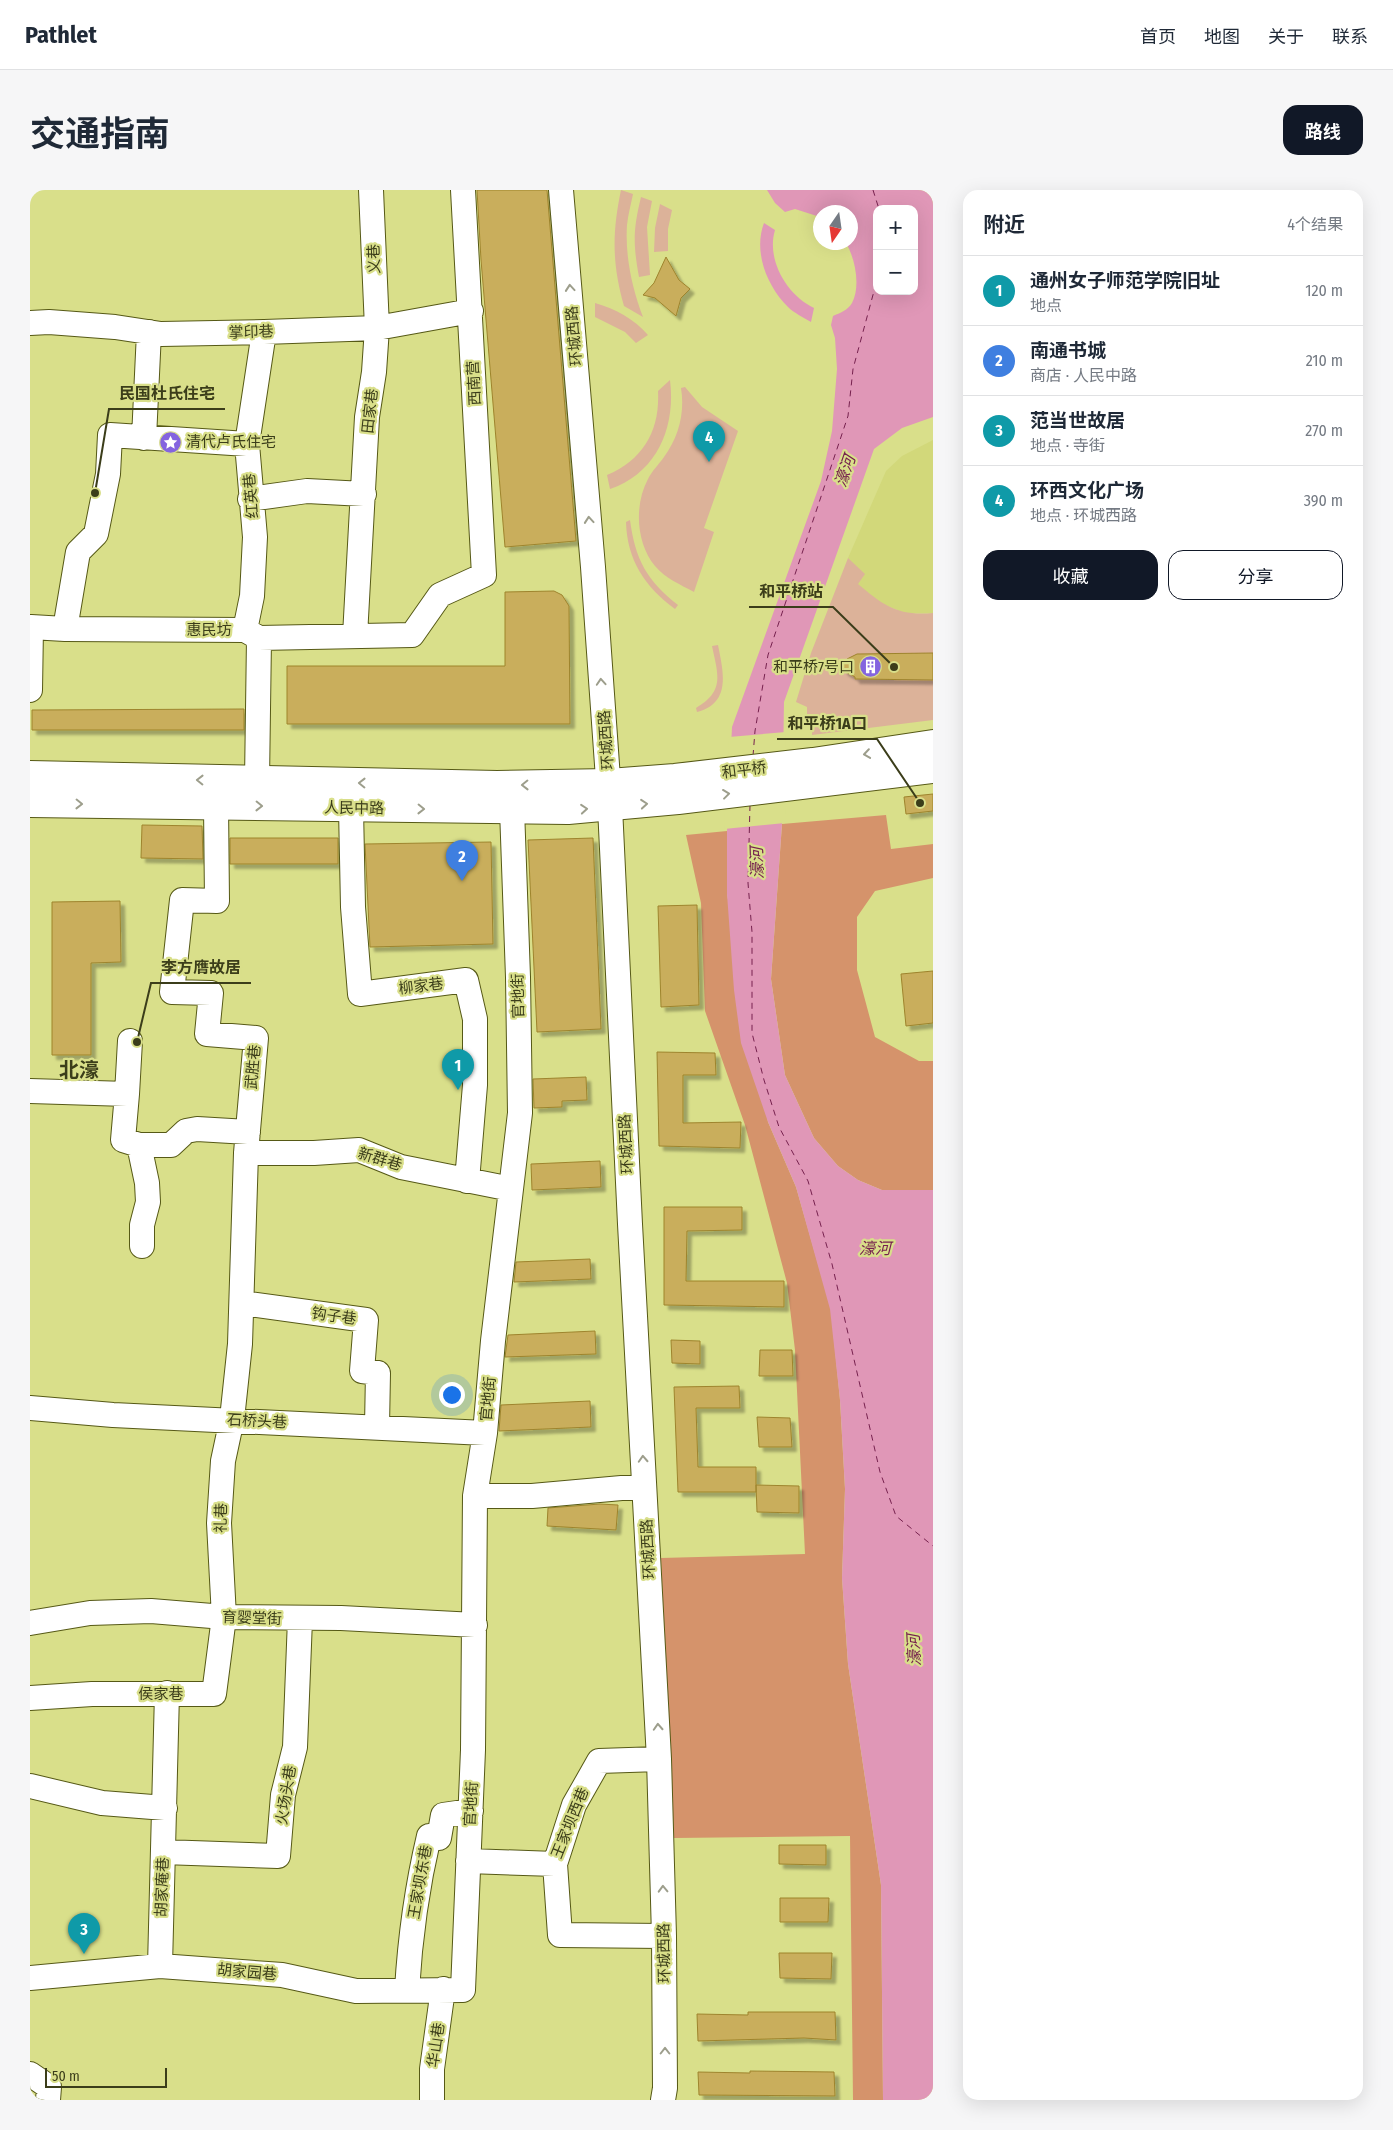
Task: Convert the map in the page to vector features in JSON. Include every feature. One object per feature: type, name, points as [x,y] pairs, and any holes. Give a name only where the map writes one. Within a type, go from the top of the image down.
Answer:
[{"type":"main road","points":[[814,773],[933,744]]},
{"type":"main road","points":[[814,773],[933,768]]},
{"type":"main road","name":"和平桥","points":[[676,789],[814,773]]},
{"type":"main road","name":"人民中路","points":[[30,775],[498,785],[609,795],[676,789]]},
{"type":"main road","name":"人民中路","points":[[30,803],[568,810],[609,795]]},
{"type":"street","name":"义巷","points":[[371,190],[377,328]]},
{"type":"street","name":"西南营","points":[[463,190],[484,576]]},
{"type":"street","name":"环城西路","points":[[561,190],[593,567],[609,795],[644,1486],[660,1759],[664,1936],[665,2088],[663,2100]]},
{"type":"street","name":"掌印巷","points":[[30,323],[58,323],[161,334],[264,332],[377,328],[470,311]]},
{"type":"street","name":"田家巷","points":[[355,636],[368,417],[377,328]]},
{"type":"street","points":[[144,438],[149,332]]},
{"type":"street","name":"红英巷","points":[[257,781],[252,634],[255,537],[250,499],[247,444],[264,332]]},
{"type":"street","points":[[65,629],[78,552],[96,534],[108,474],[110,435],[247,444]]},
{"type":"street","points":[[250,499],[307,491],[364,494]]},
{"type":"street","name":"惠民坊","points":[[30,690],[30,627],[252,634],[412,635],[440,595],[484,576]]},
{"type":"street","name":"武胜巷","points":[[216,805],[217,901],[182,900],[172,992],[211,992],[207,1034],[256,1038],[247,1142],[242,1303],[232,1419]]},
{"type":"street","name":"柳家巷","points":[[350,808],[353,907],[360,994],[466,980],[475,1019],[475,1085],[467,1181]]},
{"type":"street","name":"官地街","points":[[453,1990],[468,1862],[471,1811],[475,1625],[475,1496],[485,1433],[493,1341],[520,1113],[518,976],[512,809]]},
{"type":"street","points":[[130,1041],[123,1140],[139,1145],[147,1183],[148,1202],[142,1225],[142,1246]]},
{"type":"street","points":[[30,1091],[127,1094]]},
{"type":"street","name":"新群巷","points":[[139,1145],[171,1145],[186,1130],[197,1129],[247,1142],[314,1153],[359,1150],[401,1167],[511,1190]]},
{"type":"street","name":"钩子巷","points":[[242,1303],[366,1320],[362,1372],[378,1372],[377,1426]]},
{"type":"street","name":"石桥头巷","points":[[30,1408],[113,1415],[377,1426],[485,1433]]},
{"type":"street","name":"礼巷","points":[[224,1617],[220,1523],[223,1461],[232,1419]]},
{"type":"street","points":[[475,1496],[532,1496],[644,1486]]},
{"type":"street","name":"育婴堂街","points":[[30,1623],[90,1614],[151,1611],[224,1617],[341,1618],[475,1625]]},
{"type":"street","name":"侯家巷","points":[[30,1698],[92,1694],[214,1694],[224,1617]]},
{"type":"street","name":"火场头巷","points":[[163,1852],[278,1856],[284,1795],[295,1747],[300,1619]]},
{"type":"street","name":"胡家庵巷","points":[[160,1966],[167,1693]]},
{"type":"street","name":"王家坝西巷","points":[[468,1862],[556,1864],[574,1805],[599,1761],[660,1759]]},
{"type":"street","points":[[30,1786],[102,1802],[165,1808]]},
{"type":"street","name":"王家坝东巷","points":[[406,1990],[418,1888],[429,1836],[440,1838],[442,1815],[471,1811]]},
{"type":"street","points":[[556,1864],[560,1935],[664,1936]]},
{"type":"street","name":"胡家园巷","points":[[30,1978],[160,1966],[282,1975],[356,1991],[453,1990]]},
{"type":"street","name":"华山巷","points":[[432,2100],[432,2069],[453,1990]]},
{"type":"shaded area","points":[[621,190],[633,194],[627,225],[627,248],[633,283],[643,317],[624,306],[617,276],[615,235]]},
{"type":"shaded area","points":[[641,197],[652,201],[647,227],[650,275],[639,277],[635,237],[636,219]]},
{"type":"shaded area","points":[[660,204],[672,210],[668,229],[668,251],[654,252],[655,228]]},
{"type":"shaded area","points":[[595,303],[624,315],[648,335],[636,343],[625,332],[595,317]]},
{"type":"shaded area","points":[[670,380],[670,415],[660,446],[640,472],[626,482],[610,489],[607,475],[631,461],[647,442],[656,418],[658,391]]},
{"type":"shaded area","points":[[685,387],[702,407],[738,431],[704,528],[714,532],[694,592],[668,578],[655,566],[644,546],[639,524],[639,512],[644,489],[677,433],[682,406],[681,388]]},
{"type":"shaded area","points":[[933,440],[933,613],[905,613],[880,603],[857,584],[848,558],[886,471],[902,456]]},
{"type":"shaded area","points":[[630,520],[635,546],[644,568],[658,587],[678,605],[675,609],[664,601],[640,572],[630,549],[627,536],[626,522]]},
{"type":"shaded area","points":[[848,558],[865,574],[858,584],[884,604],[910,613],[933,613],[933,720],[812,735],[812,727],[807,725],[807,707],[796,702],[811,653]]},
{"type":"shaded area","points":[[718,645],[723,675],[720,694],[716,701],[708,708],[697,712],[696,708],[712,695],[715,689],[717,674],[712,646]]},
{"type":"shaded area","points":[[886,815],[891,849],[933,844],[933,878],[875,891],[857,917],[857,970],[875,1037],[919,1061],[933,1061],[933,1190],[882,1190],[858,1180],[838,1166],[814,1138],[785,1075],[771,979],[782,824]]},
{"type":"shaded area","points":[[727,831],[727,894],[768,1122],[796,1187],[831,1309],[840,1400],[845,1489],[842,1578],[848,1664],[881,1885],[883,2100],[853,2100],[850,1836],[674,1838],[661,1558],[805,1554],[795,1350],[787,1283],[745,1125],[705,1011],[701,903],[686,835]]},
{"type":"water","name":"濠河","points":[[767,190],[933,190],[933,417],[902,428],[874,449],[784,702],[782,824],[771,979],[785,1075],[814,1138],[838,1166],[858,1180],[882,1190],[933,1190],[933,2100],[883,2100],[881,1885],[848,1664],[842,1578],[845,1489],[840,1400],[830,1309],[796,1187],[768,1122],[741,1043],[734,990],[727,894],[727,831],[732,727],[821,481],[832,431],[837,369],[835,338],[831,325],[833,316],[844,311],[852,303],[856,289],[856,272],[849,250],[858,250],[858,205],[813,205],[813,215],[795,209],[785,212],[775,203]]},
{"type":"water","points":[[764,223],[775,230],[773,241],[776,264],[787,286],[795,295],[814,308],[811,322],[796,313],[780,299],[768,279],[761,257],[760,245]]},
{"type":"pier","points":[[786,732],[785,823],[724,829],[729,737]]},
{"type":"building","points":[[477,190],[547,190],[576,541],[505,547]]},
{"type":"building","points":[[666,257],[679,280],[690,289],[681,298],[676,316],[655,298],[643,295],[654,283]]},
{"type":"building","points":[[554,591],[562,595],[569,606],[570,724],[287,724],[287,666],[505,666],[505,592]]},
{"type":"building","points":[[933,653],[933,680],[855,679],[855,677],[844,671],[842,667],[847,659],[857,654]]},
{"type":"building","points":[[244,709],[244,730],[32,730],[32,710]]},
{"type":"building","points":[[933,794],[933,811],[906,814],[904,797]]},
{"type":"building","points":[[142,825],[202,826],[203,859],[141,858]]},
{"type":"building","points":[[230,838],[338,838],[338,864],[230,864]]},
{"type":"building","points":[[593,838],[601,1029],[537,1032],[528,840]]},
{"type":"building","points":[[491,842],[493,944],[370,947],[365,844]]},
{"type":"building","points":[[120,901],[121,962],[91,963],[91,1055],[52,1055],[52,902]]},
{"type":"building","points":[[697,905],[699,1005],[661,1007],[658,906]]},
{"type":"building","points":[[933,971],[933,1023],[906,1026],[901,974]]},
{"type":"building","points":[[657,1052],[715,1053],[716,1075],[683,1075],[683,1123],[741,1122],[740,1148],[659,1146]]},
{"type":"building","points":[[586,1077],[587,1100],[562,1101],[562,1107],[534,1108],[533,1079]]},
{"type":"building","points":[[600,1161],[601,1187],[532,1190],[531,1164]]},
{"type":"building","points":[[664,1207],[742,1207],[742,1230],[687,1231],[686,1281],[784,1281],[784,1307],[664,1305]]},
{"type":"building","points":[[590,1259],[591,1279],[514,1282],[516,1262]]},
{"type":"building","points":[[595,1331],[596,1354],[505,1357],[508,1335]]},
{"type":"building","points":[[671,1340],[700,1341],[700,1364],[672,1363]]},
{"type":"building","points":[[760,1350],[792,1350],[793,1376],[759,1376]]},
{"type":"building","points":[[739,1386],[740,1408],[696,1408],[698,1467],[756,1467],[756,1492],[678,1492],[674,1387]]},
{"type":"building","points":[[590,1401],[591,1427],[499,1431],[501,1405]]},
{"type":"building","points":[[757,1417],[790,1418],[792,1447],[759,1447]]},
{"type":"building","points":[[756,1485],[799,1486],[799,1513],[757,1512]]},
{"type":"building","points":[[600,1504],[618,1505],[616,1530],[547,1526],[548,1508]]},
{"type":"building","points":[[779,1845],[826,1845],[826,1865],[779,1864]]},
{"type":"building","points":[[780,1898],[829,1898],[828,1922],[780,1922]]},
{"type":"building","points":[[779,1953],[832,1953],[831,1979],[780,1978]]},
{"type":"building","points":[[748,2012],[835,2012],[836,2040],[804,2038],[698,2041],[697,2014],[748,2015]]},
{"type":"building","points":[[750,2071],[834,2072],[835,2096],[699,2095],[698,2072],[750,2073]]},
{"type":"ferry route","points":[[873,190],[878,205]]},
{"type":"ferry route","points":[[753,756],[755,731],[768,655],[848,416],[853,369],[873,295]]},
{"type":"ferry route","points":[[750,805],[748,883],[752,932],[752,1033],[779,1127],[808,1181],[832,1264],[880,1472],[896,1516],[933,1546]]},
{"type":"place","name":"清代卢氏住宅","points":[[170,442]]},
{"type":"place","name":"环西文化广场","points":[[709,462]]},
{"type":"place","name":"民国杜氏住宅","points":[[95,493]]},
{"type":"place","name":"和平桥7号口","points":[[870,667]]},
{"type":"place","name":"和平桥站","points":[[894,667]]},
{"type":"place","name":"和平桥1A口","points":[[920,803]]},
{"type":"place","name":"南通书城","points":[[462,881]]},
{"type":"place","name":"李方膺故居","points":[[137,1042]]},
{"type":"place","name":"通州女子师范学院旧址","points":[[458,1090]]},
{"type":"place","name":"范当世故居","points":[[84,1954]]},
{"type":"district","name":"北濠","points":[[79,1070]]}]
